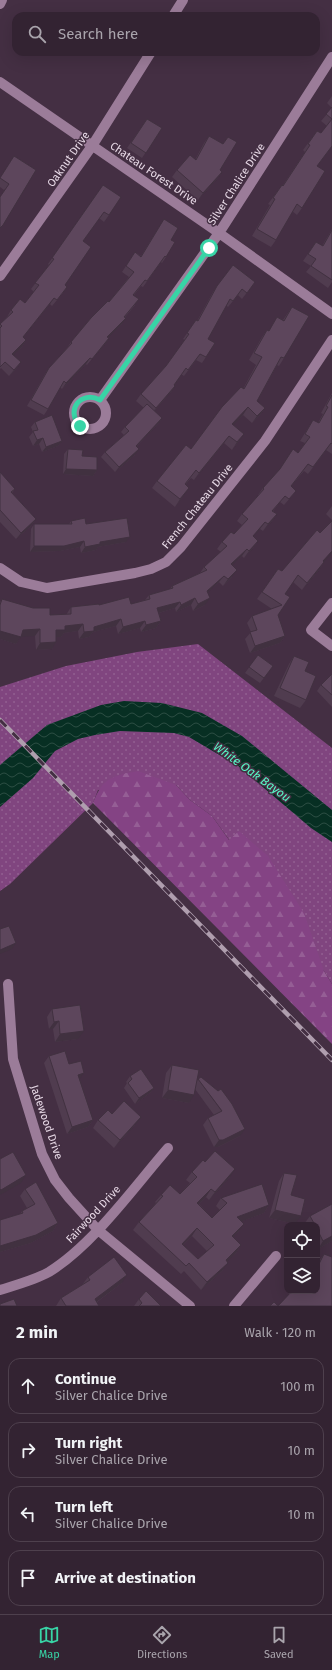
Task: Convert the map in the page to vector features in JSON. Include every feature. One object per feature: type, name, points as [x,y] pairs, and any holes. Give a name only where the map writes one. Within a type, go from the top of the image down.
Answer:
[{"type":"street","points":[[0,4],[2,0]]},
{"type":"street","points":[[176,12],[184,0]]},
{"type":"street","name":"Oaknut Drive","points":[[0,276],[92,146],[148,56]]},
{"type":"street","name":"Silver Chalice Drive","points":[[100,400],[219,233],[332,57]]},
{"type":"street","name":"Chateau Forest Drive","points":[[0,82],[219,233],[332,314]]},
{"type":"street","name":"French Chateau Drive","points":[[0,568],[21,582],[47,588],[135,573],[151,569],[166,562],[181,547],[265,440],[332,340]]},
{"type":"street","points":[[332,603],[311,630],[332,646]]},
{"type":"street","name":"Jadewood Drive","points":[[8,984],[13,1059],[42,1154],[55,1180],[98,1230],[190,1306]]},
{"type":"street","name":"Fairwood Drive","points":[[0,1290],[48,1272],[75,1252],[98,1230],[168,1148]]},
{"type":"street","points":[[234,1306],[276,1256]]},
{"type":"shaded area","points":[[198,644],[332,748],[332,984],[212,816],[190,800],[176,785],[98,790],[93,803],[10,884],[0,891],[0,687],[66,666],[137,652]]},
{"type":"green space","points":[[138,771],[176,785],[190,800],[212,816],[229,840],[239,831],[268,856],[304,913],[324,971],[332,984],[332,1044],[93,803],[101,788],[110,779],[122,774]]},
{"type":"water","name":"White Oak Bayou","points":[[124,701],[162,703],[202,713],[242,736],[332,810],[332,842],[311,828],[238,766],[189,737],[174,733],[120,731],[78,739],[55,751],[33,778],[0,807],[0,765],[47,725],[101,705]]},
{"type":"building","points":[[332,107],[332,119],[326,114]]},
{"type":"building","points":[[147,119],[162,128],[146,153],[131,143]]},
{"type":"building","points":[[332,119],[332,146],[317,166],[325,171],[302,208],[297,204],[276,240],[257,229],[275,199],[273,198],[282,185],[283,186],[310,145],[308,144],[317,131],[321,133]]},
{"type":"building","points":[[209,136],[223,144],[228,137],[237,142],[220,170],[222,172],[203,193],[177,170],[190,155],[196,160]]},
{"type":"building","points":[[14,156],[36,170],[0,228],[0,197],[9,184],[0,178]]},
{"type":"building","points":[[103,185],[121,197],[109,215],[104,212],[83,241],[91,247],[65,285],[67,287],[57,300],[54,298],[23,337],[26,340],[12,354],[21,362],[14,370],[5,362],[0,367],[0,328],[2,326],[0,324],[13,312],[11,310],[20,299],[25,303],[39,285],[35,283],[54,259],[52,258]]},
{"type":"building","points":[[164,219],[178,228],[171,240],[175,242],[166,257],[165,256],[147,281],[145,280],[133,295],[139,299],[124,317],[126,318],[107,337],[109,338],[92,359],[90,358],[66,383],[64,381],[48,409],[31,400],[49,368],[72,343],[71,342],[91,318],[108,301],[109,302],[134,272],[126,266],[135,252],[141,257]]},
{"type":"building","points":[[332,230],[332,280],[311,266],[316,259],[308,254],[316,242],[323,246]]},
{"type":"building","points":[[233,265],[255,282],[247,293],[242,289],[233,301],[230,299],[208,339],[215,343],[206,357],[200,354],[188,370],[186,368],[174,385],[175,386],[156,408],[141,394],[166,366],[189,334],[187,333],[196,320],[198,321],[217,286]]},
{"type":"building","points":[[292,307],[309,316],[284,358],[281,357],[257,401],[265,408],[257,416],[248,407],[232,424],[244,434],[237,442],[229,436],[199,473],[196,470],[185,484],[189,488],[180,499],[157,481],[186,445],[191,449],[222,407],[241,387],[244,389],[262,357],[254,353],[267,330],[269,331],[277,317],[284,321]]},
{"type":"building","points":[[332,395],[332,444],[331,443],[313,467],[308,464],[291,486],[296,491],[289,499],[285,496],[272,511],[277,514],[268,524],[265,522],[253,536],[258,541],[249,551],[247,549],[231,564],[237,570],[228,579],[224,576],[207,591],[210,598],[198,604],[195,598],[181,605],[180,602],[157,608],[161,621],[146,625],[145,621],[123,627],[121,619],[94,627],[94,631],[84,632],[83,624],[65,626],[65,630],[56,630],[56,642],[40,643],[40,629],[23,630],[21,637],[0,631],[0,605],[2,599],[33,608],[50,608],[50,615],[71,614],[71,607],[99,605],[129,597],[131,604],[150,599],[149,595],[173,588],[172,586],[207,570],[204,567],[227,546],[222,542],[231,532],[234,534],[248,519],[242,514],[280,469],[293,449],[298,453],[310,437],[305,434],[313,420],[319,423],[328,407],[326,406]]},
{"type":"building","points":[[147,404],[162,418],[136,446],[139,449],[119,467],[105,452],[129,431],[125,427]]},
{"type":"building","points":[[52,415],[62,441],[46,447],[43,438],[37,440],[33,431],[38,430],[35,422]]},
{"type":"building","points":[[68,449],[83,450],[82,456],[97,457],[97,470],[66,469]]},
{"type":"building","points":[[0,472],[15,489],[11,492],[36,519],[21,533],[0,510]]},
{"type":"building","points":[[85,518],[86,524],[127,518],[130,537],[100,542],[100,544],[85,547],[84,541],[64,546],[34,546],[34,524],[72,524],[71,521]]},
{"type":"building","points":[[332,521],[332,551],[307,583],[298,575],[285,594],[290,597],[278,615],[285,636],[255,646],[250,632],[257,630],[252,616],[282,605],[262,592],[278,569],[282,571],[317,530],[320,533]]},
{"type":"building","points":[[258,655],[273,666],[264,678],[249,667]]},
{"type":"building","points":[[294,656],[309,662],[305,671],[316,676],[306,700],[280,688]]},
{"type":"building","points":[[332,674],[332,695],[321,685]]},
{"type":"building","points":[[9,926],[16,943],[0,950],[0,929]]},
{"type":"building","points":[[80,1005],[84,1031],[60,1034],[59,1021],[54,1022],[52,1009]]},
{"type":"building","points":[[65,1051],[69,1064],[81,1061],[84,1073],[78,1075],[93,1120],[72,1127],[49,1056]]},
{"type":"building","points":[[172,1065],[199,1070],[194,1095],[168,1090]]},
{"type":"building","points":[[141,1069],[154,1088],[139,1098],[128,1083],[132,1079],[130,1076]]},
{"type":"building","points":[[201,1077],[218,1091],[221,1089],[232,1104],[245,1129],[223,1140],[219,1140],[208,1118],[222,1111],[198,1079]]},
{"type":"building","points":[[124,1101],[141,1117],[120,1140],[98,1120],[108,1110],[112,1114]]},
{"type":"building","points":[[215,1151],[235,1169],[215,1192],[211,1189],[197,1203],[212,1218],[227,1203],[221,1198],[262,1184],[269,1205],[237,1217],[244,1224],[232,1236],[241,1245],[226,1260],[228,1263],[207,1282],[189,1263],[186,1266],[139,1222],[163,1196],[161,1195],[170,1185],[180,1194],[197,1177],[192,1172],[203,1160],[205,1162]],"holes":[[[197,1228],[214,1245],[198,1259],[182,1244]]]},
{"type":"building","points":[[13,1152],[26,1175],[1,1190],[0,1159]]},
{"type":"building","points":[[284,1173],[297,1175],[291,1195],[305,1199],[301,1216],[275,1210]]},
{"type":"building","points":[[36,1182],[58,1223],[36,1235],[0,1246],[0,1220],[23,1213],[22,1211],[35,1204],[25,1189]]},
{"type":"building","points":[[332,1204],[332,1236],[323,1241],[320,1235],[320,1222],[313,1222],[310,1216]]},
{"type":"building","points":[[324,1254],[332,1257],[332,1306],[278,1306],[289,1294],[320,1294],[320,1262]]},
{"type":"building","points":[[114,1257],[127,1275],[95,1299],[99,1306],[66,1306],[61,1298],[90,1280],[88,1277]]},
{"type":"building","points":[[146,1291],[161,1306],[139,1306],[142,1303],[139,1299]]},
{"type":"building","points":[[14,1299],[17,1306],[0,1306],[0,1304]]},
{"type":"building","points":[[274,1302],[278,1306],[270,1306]]},
{"type":"railway","points":[[0,720],[332,1060]]},
{"type":"route","points":[[80,426],[76,422],[74,415],[74,409],[77,403],[88,397],[95,397],[100,400],[209,248]]}]
